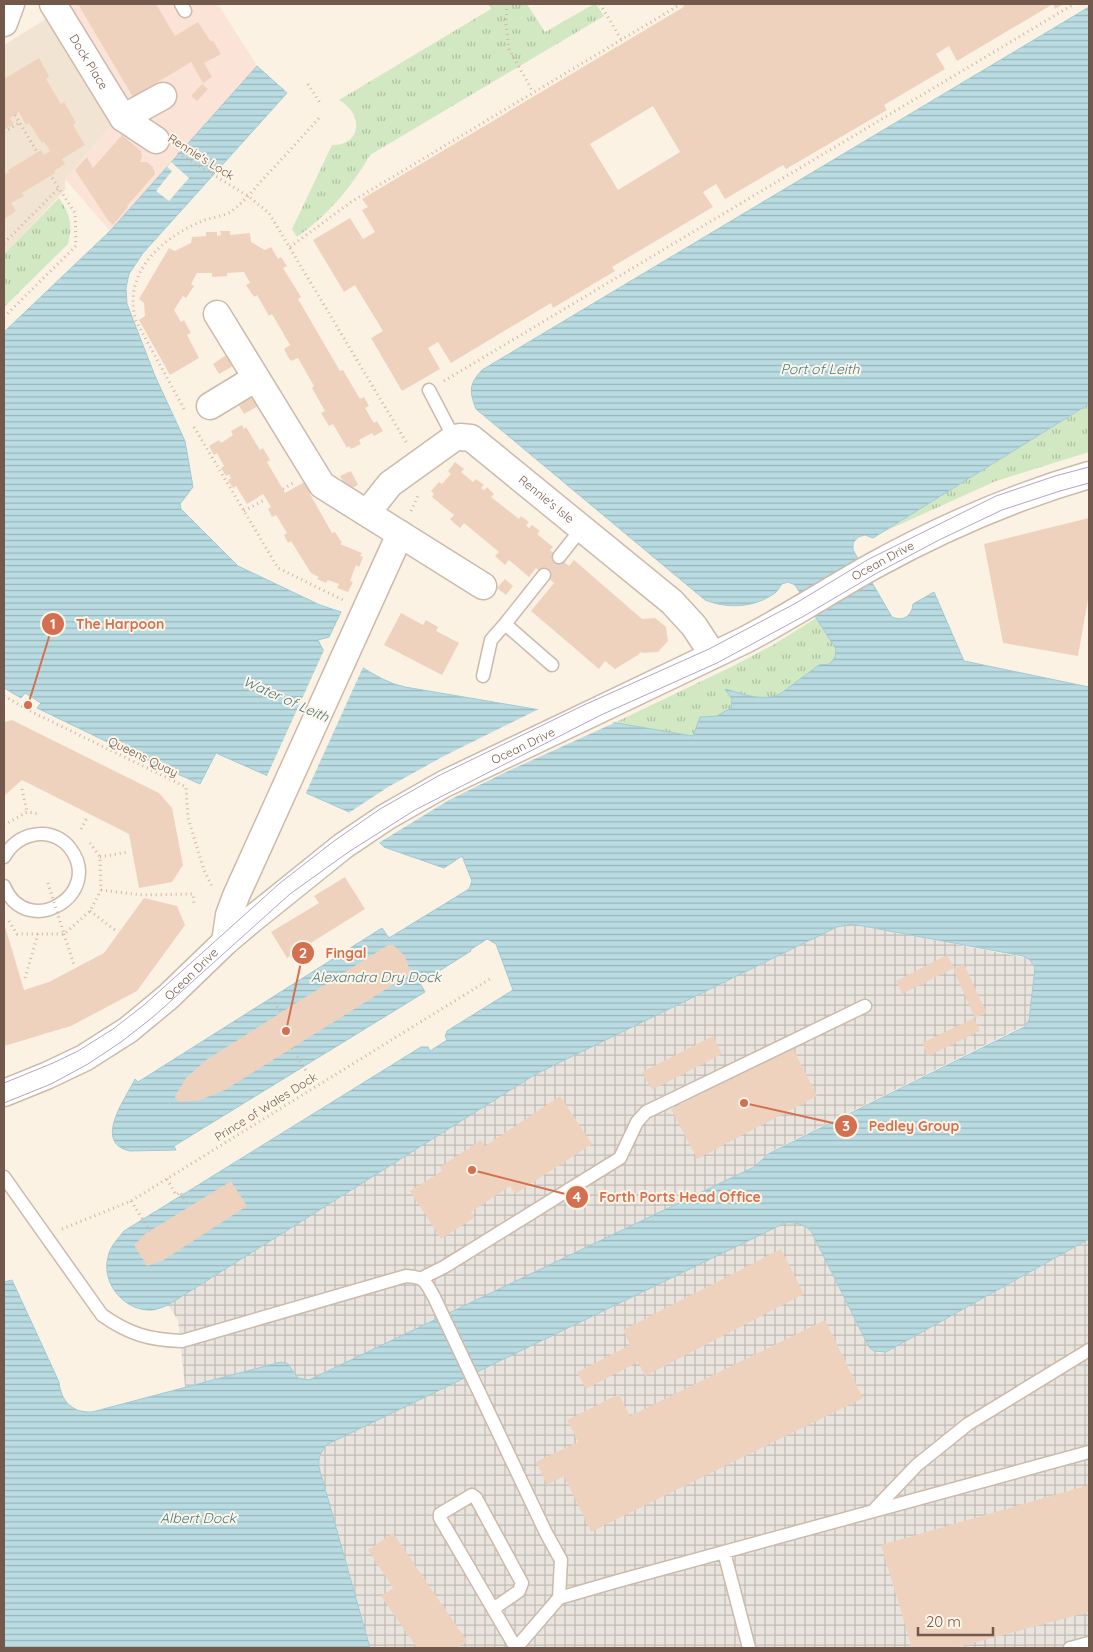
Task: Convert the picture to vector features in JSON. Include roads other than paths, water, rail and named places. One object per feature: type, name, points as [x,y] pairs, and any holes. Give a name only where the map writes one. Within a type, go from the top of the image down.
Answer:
[{"type":"street","points":[[4,23],[11,4]]},
{"type":"street","name":"Dock Place","points":[[53,4],[123,118],[156,140]]},
{"type":"street","points":[[123,118],[163,96]]},
{"type":"street","points":[[217,314],[322,485],[482,586]]},
{"type":"street","points":[[210,406],[256,378]]},
{"type":"street","name":"Rennie's Isle","points":[[454,438],[466,437],[476,442],[672,602],[694,626],[713,655]]},
{"type":"street","points":[[367,513],[390,484],[454,438]]},
{"type":"street","name":"Ocean Drive","points":[[4,1093],[84,1058],[128,1030],[168,997],[225,942],[343,846],[386,817],[444,784],[772,626],[873,566],[953,525],[1020,497],[1089,475]]},
{"type":"street","points":[[225,942],[229,914],[240,886],[400,534]]},
{"type":"lane","points":[[429,390],[454,438]]},
{"type":"lane","points":[[559,557],[582,528]]},
{"type":"lane","points":[[483,676],[491,640],[544,575]]},
{"type":"lane","points":[[505,624],[552,665]]},
{"type":"lane","points":[[4,858],[11,846],[20,838],[44,833],[56,837],[67,844],[74,854],[78,865],[78,878],[74,891],[65,902],[54,908],[41,911],[28,910],[16,903],[7,894],[4,886]]},
{"type":"lane","points":[[4,1178],[102,1315],[119,1327],[139,1336],[182,1341],[406,1276],[422,1278],[444,1267],[620,1158],[637,1122],[646,1112],[865,1006]]},
{"type":"lane","points":[[422,1278],[434,1297],[546,1533],[561,1560],[559,1598]]},
{"type":"lane","points":[[873,1511],[917,1465],[968,1424],[1089,1350]]},
{"type":"lane","points":[[493,1609],[519,1591],[522,1583],[476,1498],[472,1495],[440,1514],[440,1518],[493,1609],[516,1648],[559,1598],[1089,1452]]},
{"type":"lane","points":[[724,1552],[749,1648]]},
{"type":"lane","points":[[1070,1648],[1089,1643]]},
{"type":"water","name":"Port of Leith","points":[[1089,7],[1089,404],[873,538],[865,535],[858,537],[853,543],[853,550],[892,617],[900,619],[906,617],[911,612],[913,604],[934,592],[964,661],[1089,687],[1089,1239],[886,1352],[874,1351],[869,1347],[811,1231],[799,1224],[785,1223],[328,1444],[321,1454],[319,1467],[370,1648],[4,1648],[4,1282],[12,1280],[59,1382],[65,1400],[73,1408],[85,1412],[92,1412],[281,1362],[288,1364],[298,1378],[309,1380],[754,1167],[768,1154],[1024,1027],[1029,1020],[1035,968],[1030,960],[1023,956],[852,924],[837,927],[536,1074],[168,1305],[153,1310],[133,1306],[117,1294],[108,1277],[107,1267],[110,1249],[124,1231],[421,1047],[428,1047],[430,1051],[447,1040],[445,1036],[447,1031],[513,990],[496,944],[487,939],[420,983],[425,992],[174,1146],[176,1150],[130,1151],[119,1146],[113,1139],[115,1119],[119,1108],[135,1079],[138,1082],[382,928],[389,938],[469,889],[472,881],[462,856],[444,868],[384,847],[349,812],[216,753],[200,784],[37,708],[41,703],[25,693],[21,698],[4,688],[4,332],[110,231],[257,66],[287,93],[143,253],[129,274],[126,288],[127,304],[155,376],[185,441],[193,487],[180,504],[181,509],[238,566],[320,605],[341,612],[329,637],[318,640],[323,650],[345,658],[394,684],[693,736],[700,717],[717,716],[731,708],[732,699],[725,689],[759,697],[780,694],[819,665],[830,664],[835,657],[836,649],[795,585],[788,582],[782,584],[776,592],[767,598],[741,606],[723,605],[705,600],[476,409],[471,392],[475,379],[482,370]]},
{"type":"tram line","points":[[4,1083],[78,1051],[113,1029],[144,1005],[280,883],[334,841],[380,809],[438,776],[584,705],[709,649],[796,603],[869,559],[996,496],[1055,476],[1089,467]]},
{"type":"tram line","points":[[4,1103],[51,1084],[88,1064],[121,1042],[153,1017],[290,894],[350,851],[415,810],[601,715],[717,663],[939,540],[1002,510],[1089,483]]},
{"type":"place","name":"The Harpoon","points":[[28,705]]},
{"type":"place","name":"Fingal","points":[[286,1031]]},
{"type":"place","name":"Pedley Group","points":[[744,1103]]},
{"type":"place","name":"Forth Ports Head Office","points":[[472,1170]]},
{"type":"water label","name":"Water of Leith","points":[[286,699]]},
{"type":"water label","name":"Alexandra Dry Dock","points":[[376,977]]},
{"type":"water label","name":"Albert Dock","points":[[198,1518]]}]
